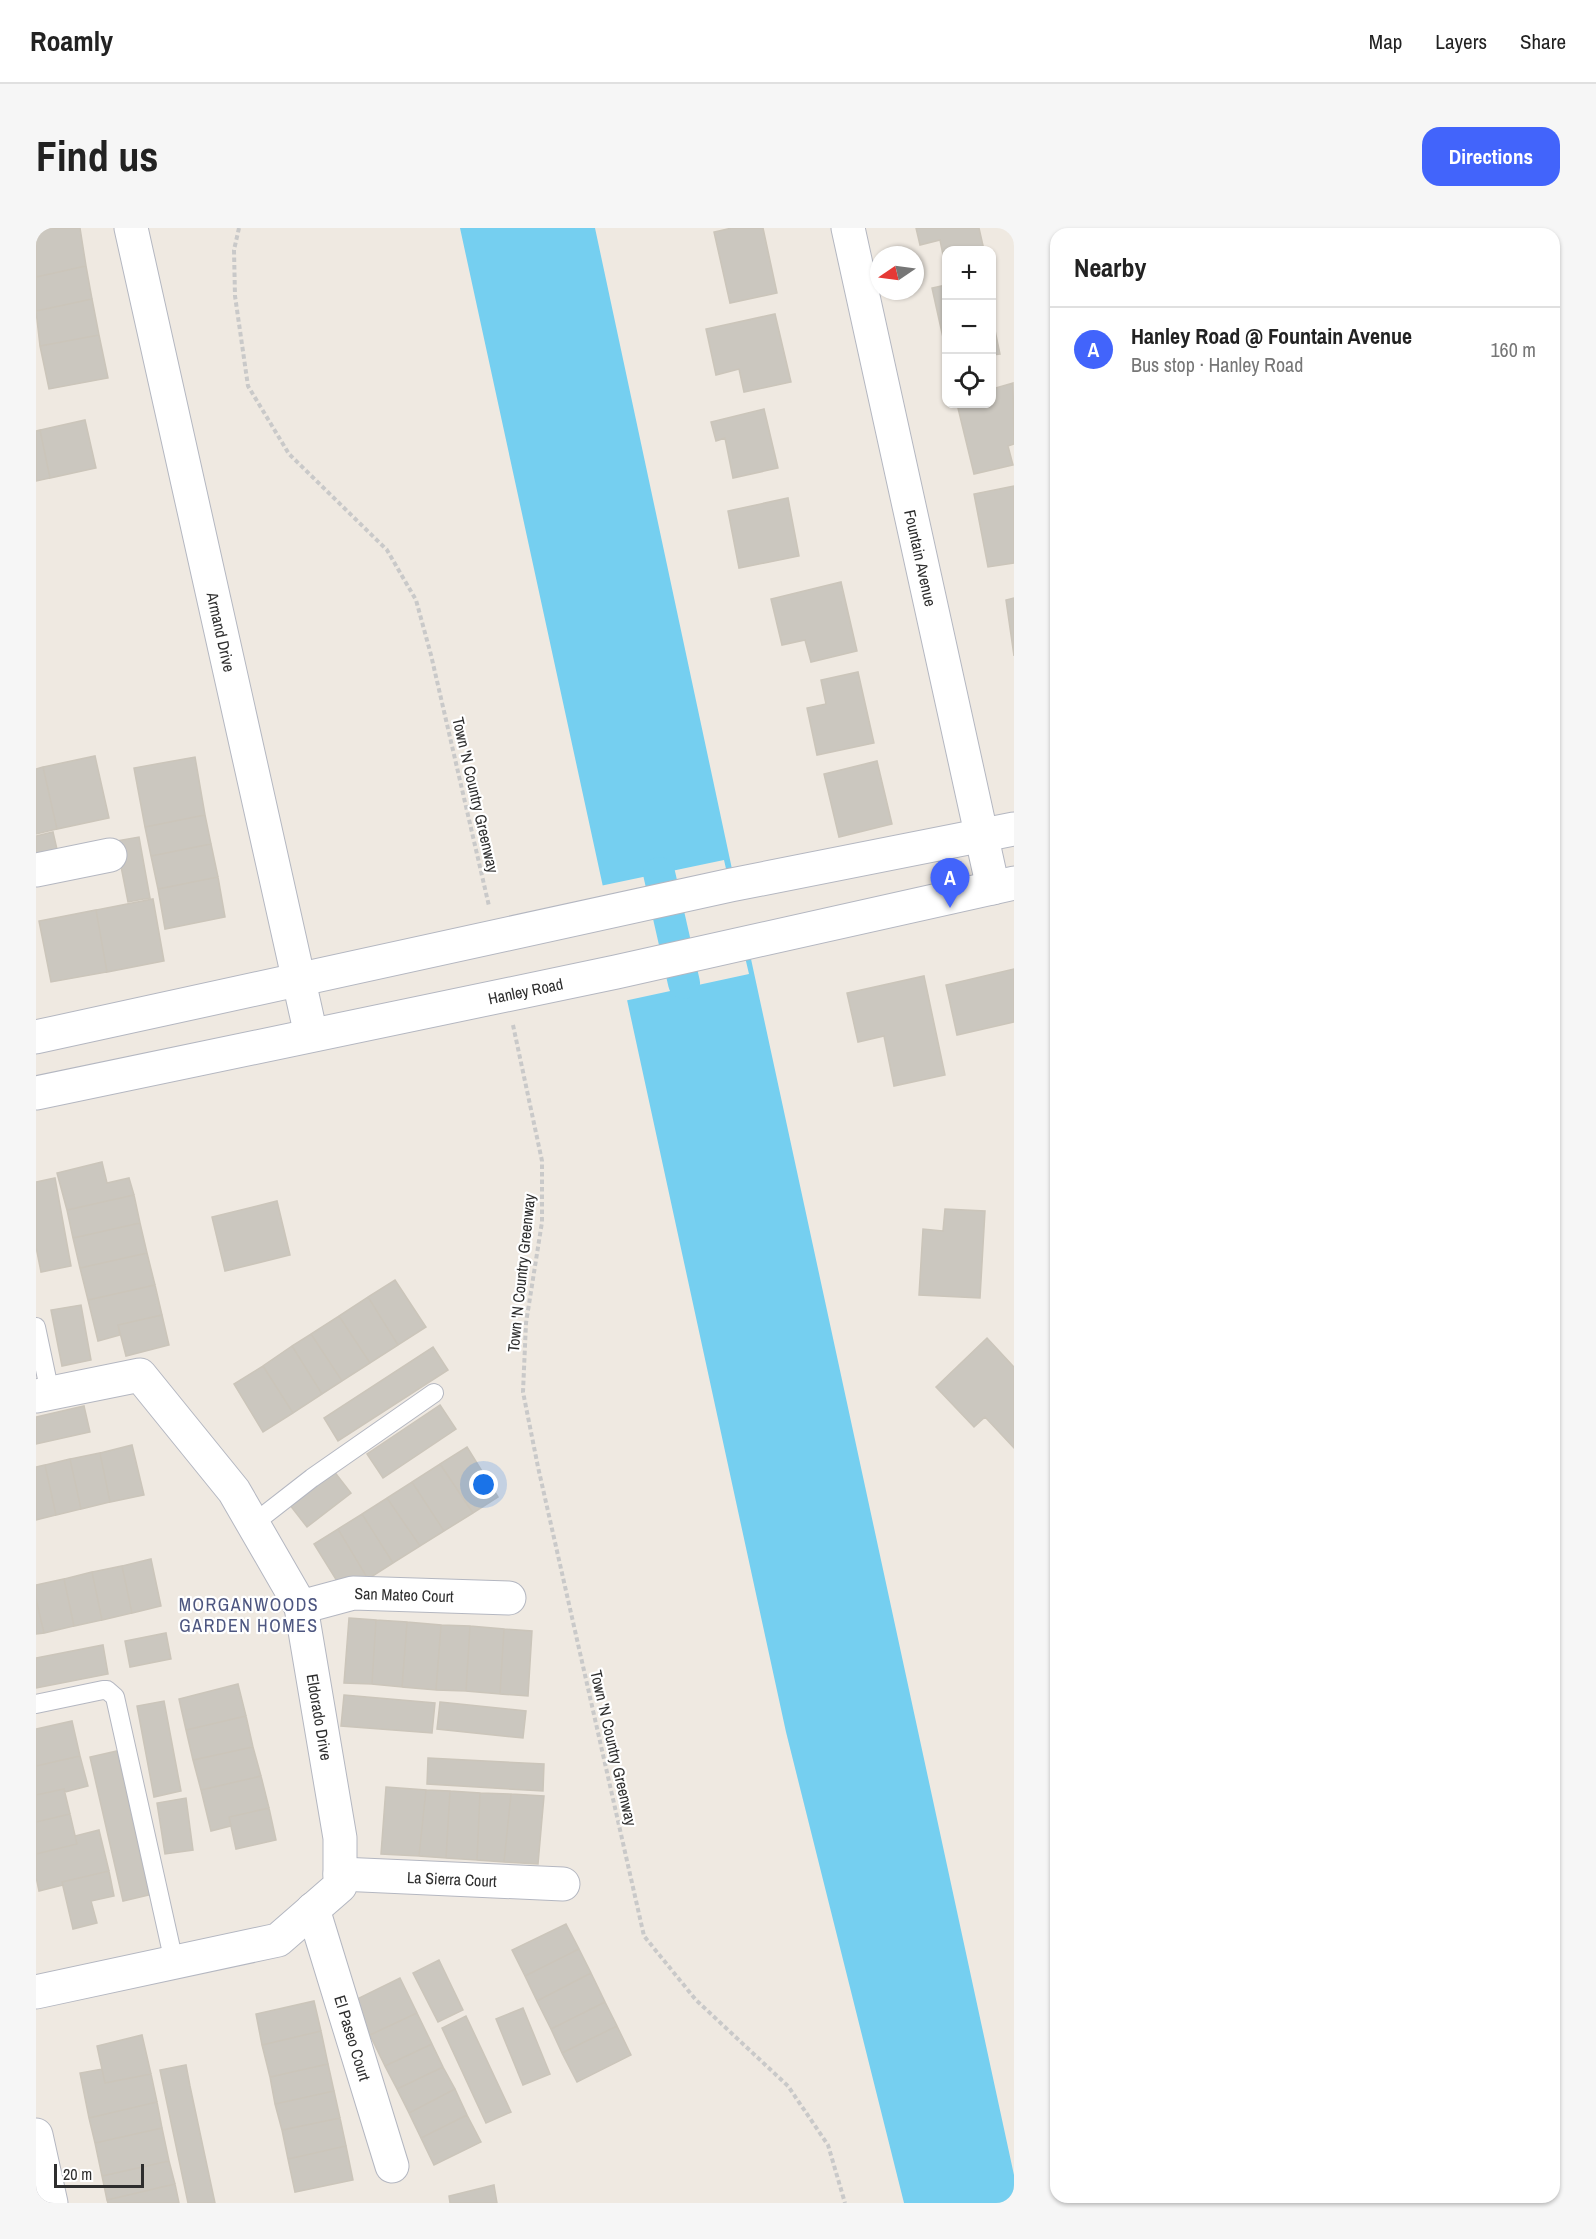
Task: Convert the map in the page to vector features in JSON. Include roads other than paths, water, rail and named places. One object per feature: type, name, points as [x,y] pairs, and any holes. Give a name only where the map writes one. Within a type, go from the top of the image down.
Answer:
[{"type":"street","name":"Armand Drive","points":[[131,228],[311,1035]]},
{"type":"street","name":"Fountain Avenue","points":[[848,228],[982,836],[1004,886]]},
{"type":"street","points":[[36,1037],[601,912],[1014,829]]},
{"type":"street","points":[[36,870],[110,855]]},
{"type":"street","name":"Hanley Road","points":[[36,1093],[616,972],[1004,886]]},
{"type":"street","name":"Eldorado Drive","points":[[36,1992],[279,1940],[340,1886],[340,1838],[302,1607],[234,1491],[140,1375],[43,1394]]},
{"type":"street","name":"San Mateo Court","points":[[302,1607],[354,1593],[508,1598]]},
{"type":"street","name":"La Sierra Court","points":[[340,1874],[563,1884]]},
{"type":"street","name":"El Paseo Court","points":[[314,1910],[392,2166]]},
{"type":"street","points":[[36,2135],[51,2203]]},
{"type":"lane","points":[[36,1327],[43,1394]]},
{"type":"lane","points":[[253,1524],[312,1478],[434,1393]]},
{"type":"lane","points":[[36,1704],[103,1690],[115,1696],[174,1962]]},
{"type":"water","points":[[460,228],[595,228],[732,869],[605,896]]},
{"type":"water","points":[[751,959],[1014,2175],[1014,2203],[904,2203],[786,1732],[624,986]]},
{"type":"waterway","points":[[659,873],[684,983]]},
{"type":"place","name":"Hanley Road @ Fountain Avenue","points":[[950,908]]},
{"type":"district","name":"MORGANWOODS GARDEN HOMES","points":[[249,1614]]}]
